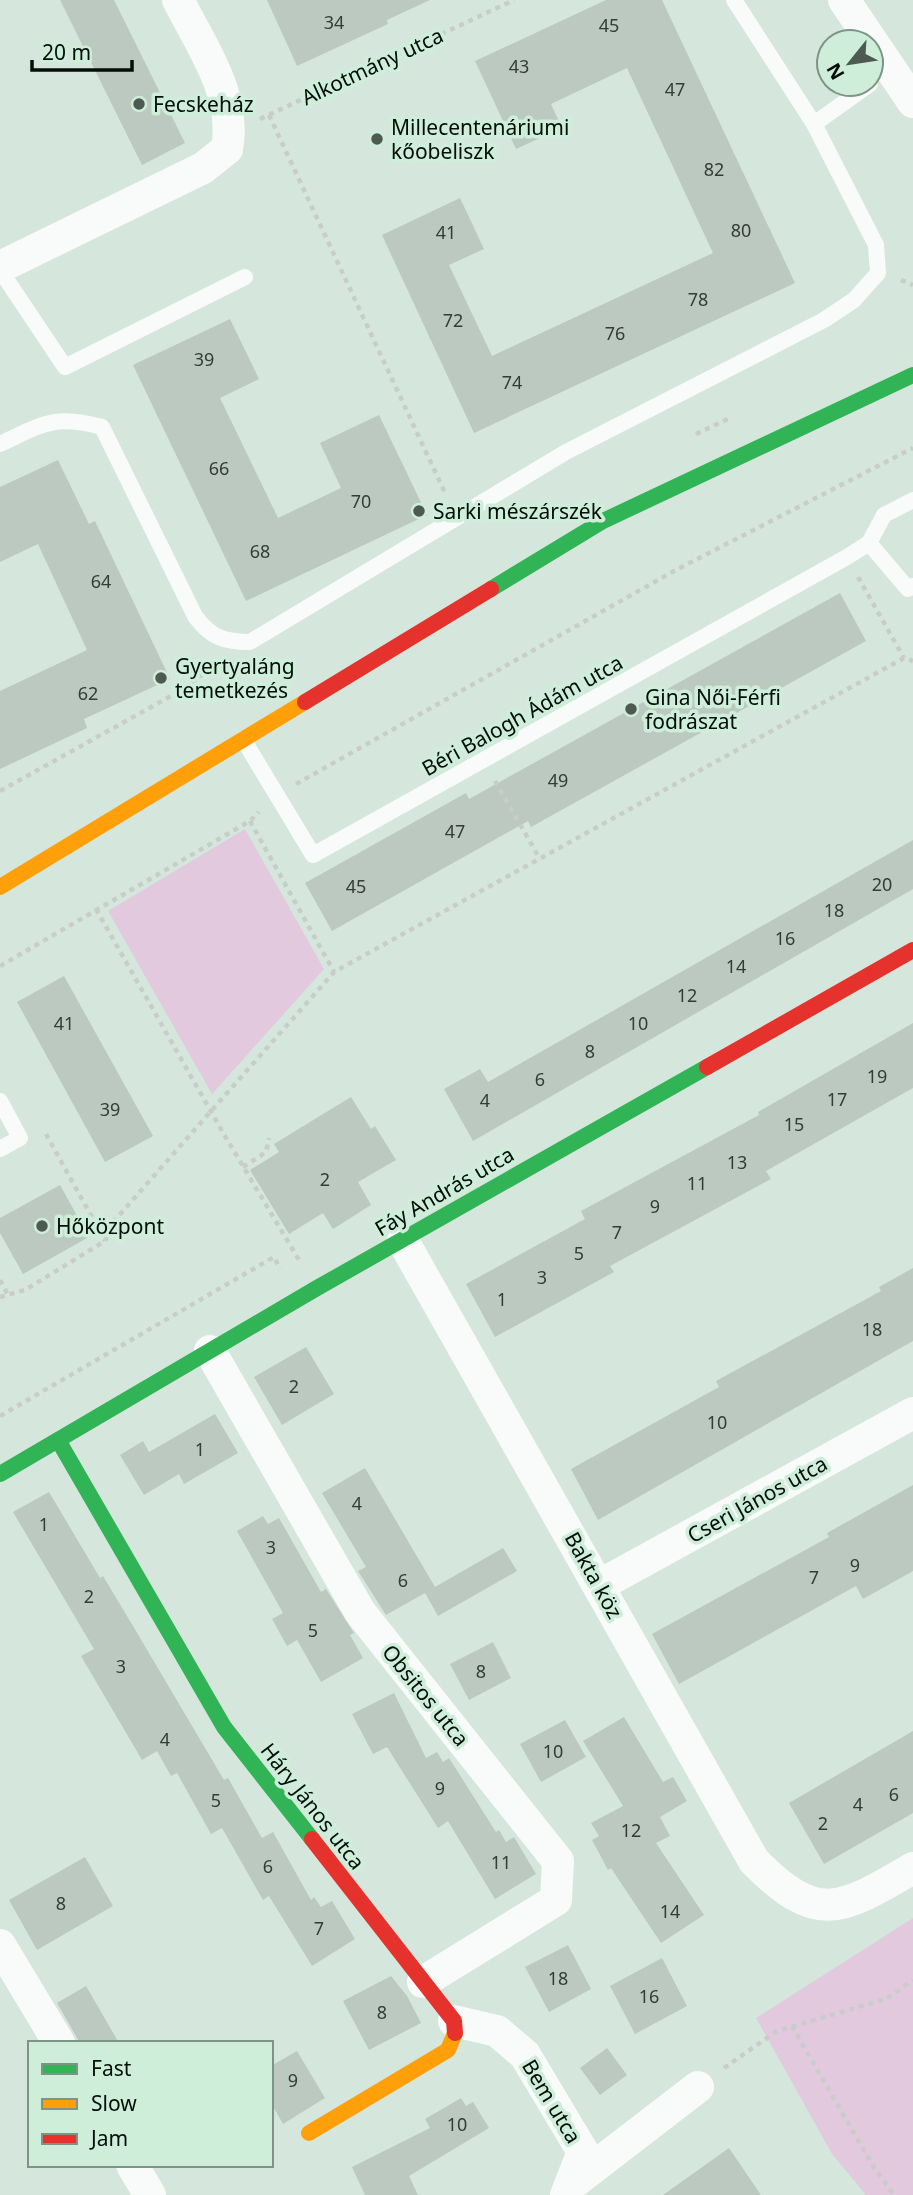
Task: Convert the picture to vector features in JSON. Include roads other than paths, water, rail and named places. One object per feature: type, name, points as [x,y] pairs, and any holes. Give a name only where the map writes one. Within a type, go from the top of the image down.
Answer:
[{"type":"street","points":[[0,269],[203,167],[227,149],[230,132],[226,94],[178,0]]},
{"type":"street","points":[[844,0],[886,72],[913,103]]},
{"type":"street","points":[[0,887],[603,521],[913,375]]},
{"type":"street","name":"Fáy András utca","points":[[0,1474],[210,1351],[913,950]]},
{"type":"street","name":"Bakta köz","points":[[403,1241],[600,1584],[754,1861],[778,1886],[820,1906],[845,1904],[913,1868]]},
{"type":"street","name":"Obsitos utca","points":[[210,1351],[360,1612],[558,1861],[556,1900],[423,1982]]},
{"type":"street","name":"Cseri János utca","points":[[600,1584],[913,1413]]},
{"type":"street","name":"Háry János utca","points":[[58,1440],[224,1727],[454,2021]]},
{"type":"street","points":[[0,1945],[58,2041]]},
{"type":"street","points":[[309,2133],[448,2050],[456,2036],[454,2021]]},
{"type":"street","name":"Bem utca","points":[[454,2021],[497,2031],[525,2055],[583,2151],[569,2189]]},
{"type":"street","name":"Bem utca","points":[[569,2189],[698,2087]]},
{"type":"street","points":[[133,2167],[149,2195]]},
{"type":"lane","points":[[0,444],[49,421],[71,419],[102,427],[195,615],[209,634],[229,642],[250,642],[455,516],[566,452],[824,320],[854,300],[878,273],[876,245],[814,124],[734,0]]},
{"type":"lane","points":[[814,124],[886,72]]},
{"type":"lane","points":[[0,269],[65,368],[244,277]]},
{"type":"lane","name":"Béri Balogh Ádám utca","points":[[243,739],[313,855],[846,557],[869,543],[884,515],[913,499]]},
{"type":"lane","points":[[869,543],[908,589],[913,586]]},
{"type":"lane","points":[[0,1101],[20,1138],[0,1149]]},
{"type":"place","name":"Fecskeház","points":[[139,104]]},
{"type":"place","name":"Millecentenáriumi kőobeliszk","points":[[377,139]]},
{"type":"place","name":"Sarki mészárszék","points":[[419,511]]},
{"type":"place","name":"Gyertyaláng temetkezés","points":[[161,678]]},
{"type":"place","name":"Gina Női-Férfi fodrászat","points":[[631,709]]},
{"type":"place","name":"Hőközpont","points":[[42,1226]]}]
